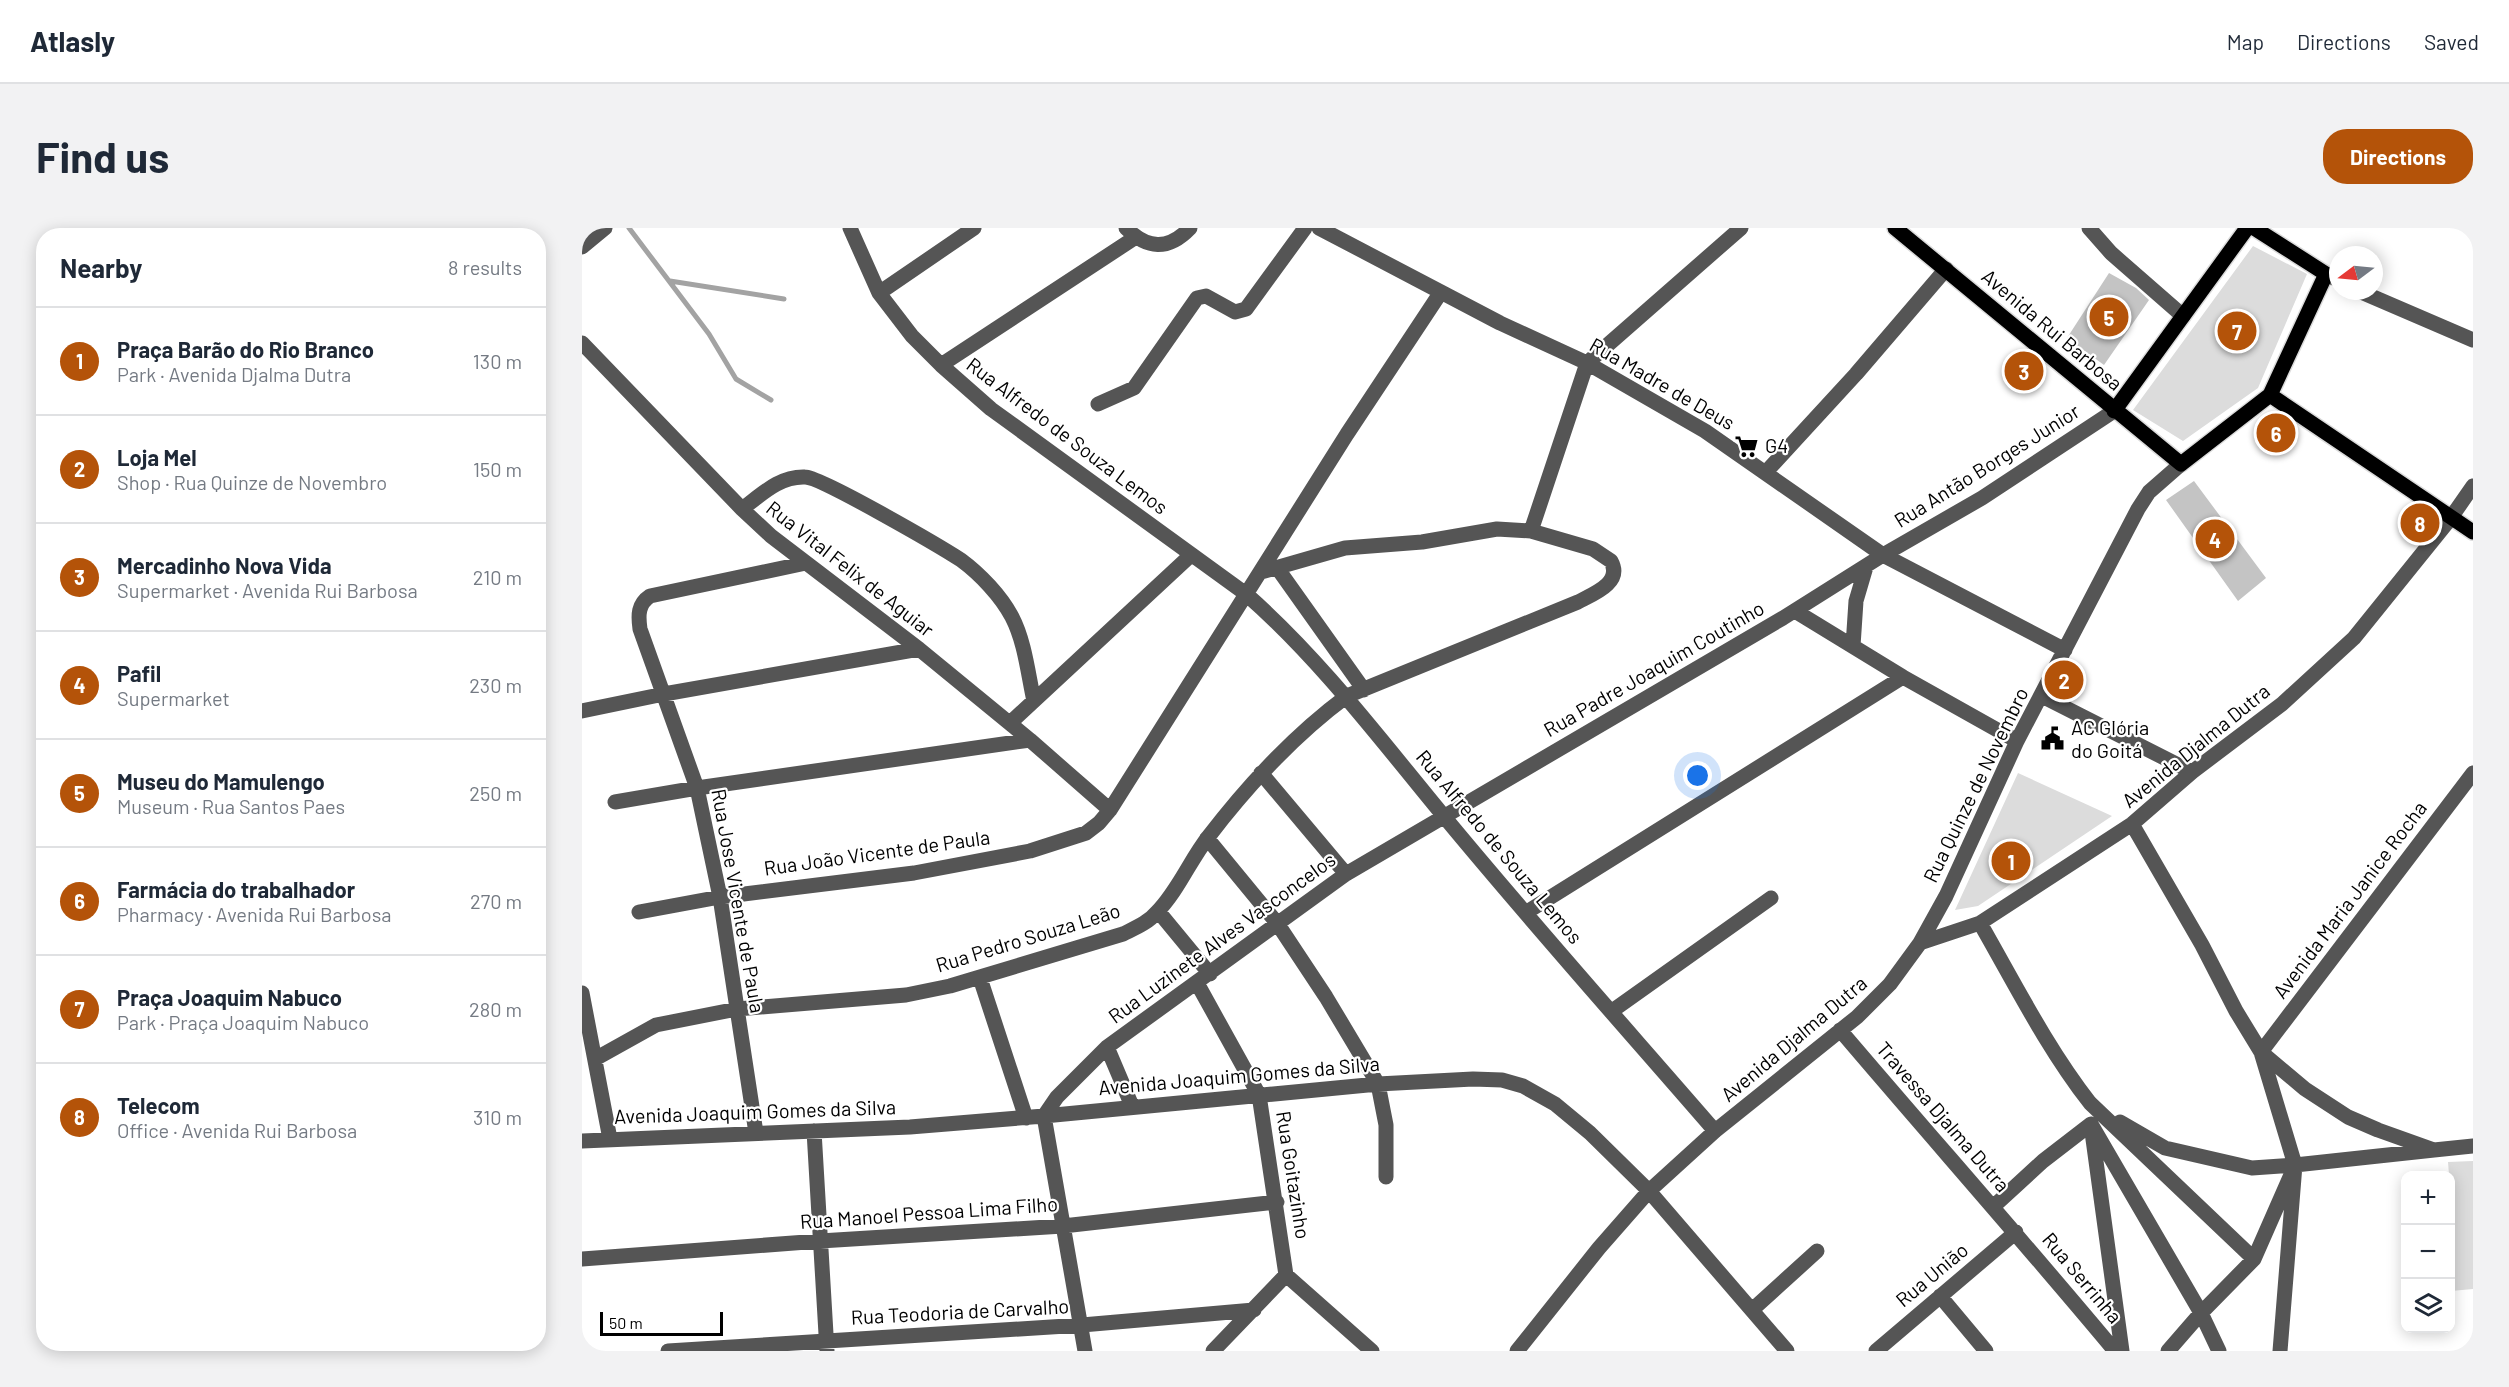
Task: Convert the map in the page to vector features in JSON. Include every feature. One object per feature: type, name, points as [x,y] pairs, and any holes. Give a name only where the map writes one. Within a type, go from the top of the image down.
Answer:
[{"type":"main road","name":"Avenida Rui Barbosa","points":[[1895,228],[2181,465]]},
{"type":"main road","points":[[2114,411],[2247,228]]},
{"type":"main road","points":[[2254,228],[2329,275]]},
{"type":"main road","points":[[2181,465],[2270,395],[2329,283]]},
{"type":"main road","points":[[2270,395],[2450,519],[2473,532]]},
{"type":"street","points":[[582,247],[605,228]]},
{"type":"street","name":"Rua Alfredo de Souza Lemos","points":[[850,228],[879,293],[912,336],[941,364],[991,409],[1246,594],[1347,696],[1443,816],[1715,1131]]},
{"type":"street","points":[[879,293],[974,228]]},
{"type":"street","points":[[941,364],[1131,233],[1151,245],[1161,245],[1190,228]]},
{"type":"street","points":[[1098,404],[1134,388],[1197,298],[1206,296],[1234,312],[1246,309],[1305,228]]},
{"type":"street","name":"Rua Madre de Deus","points":[[1319,228],[1441,292],[1587,363],[1705,431],[1883,555],[2065,650]]},
{"type":"street","points":[[1261,572],[1345,548],[1422,542],[1497,529],[1531,531],[1587,363],[1740,228]]},
{"type":"street","points":[[2089,228],[2111,253],[2183,316]]},
{"type":"street","points":[[1766,472],[1856,374],[1946,269]]},
{"type":"street","points":[[1110,810],[1347,434],[1441,292]]},
{"type":"street","points":[[2382,300],[2471,334]]},
{"type":"street","name":"Rua Vital Felix de Aguiar","points":[[582,343],[742,509],[806,563],[919,649],[1010,723],[1110,810]]},
{"type":"street","name":"Rua Antão Borges Junior","points":[[1883,555],[1982,498],[2114,411]]},
{"type":"street","name":"Rua Quinze de Novembro","points":[[1920,943],[1946,896],[2017,741],[2138,508],[2164,476],[2181,465]]},
{"type":"street","points":[[742,509],[784,479],[807,477],[838,491],[961,561],[994,591],[1012,617],[1020,637],[1034,701]]},
{"type":"street","name":"Avenida Djalma Dutra","points":[[1518,1351],[1599,1248],[1649,1191],[1715,1131],[1876,999],[1904,968],[1920,943],[1980,923],[2132,824],[2192,772],[2282,704],[2354,638],[2450,519],[2473,486]]},
{"type":"street","name":"Rua Pedro Souza Leão","points":[[595,1059],[633,1035],[656,1025],[737,1009],[906,995],[980,978],[1123,934],[1145,923],[1158,911],[1207,838],[1261,773],[1297,736],[1347,696],[1578,602],[1606,586],[1612,579],[1613,565],[1606,556],[1593,549],[1531,531]]},
{"type":"street","points":[[1010,723],[1191,555]]},
{"type":"street","name":"Rua Padre Joaquim Coutinho","points":[[1443,816],[1795,611],[1883,555]]},
{"type":"street","name":"Rua Jose Vicente de Paula","points":[[756,1133],[720,897],[697,788],[640,629],[639,616],[644,600],[661,592],[806,563]]},
{"type":"street","points":[[1852,646],[1856,601],[1866,567]]},
{"type":"street","points":[[1278,568],[1364,690]]},
{"type":"street","points":[[1795,611],[1903,677],[2017,741]]},
{"type":"street","points":[[582,711],[664,694],[919,649]]},
{"type":"street","points":[[1527,912],[1903,677]]},
{"type":"street","points":[[2042,696],[2192,772]]},
{"type":"street","points":[[615,802],[1030,740]]},
{"type":"street","points":[[1261,773],[1346,874]]},
{"type":"street","name":"Avenida Maria Janice Rocha","points":[[2261,1052],[2473,773]]},
{"type":"street","name":"Rua João Vicente de Paula","points":[[639,912],[720,897],[914,873],[1030,851],[1086,833],[1110,810]]},
{"type":"street","name":"Rua Luzinete Alves Vasconcelos","points":[[1044,1116],[1057,1097],[1107,1047],[1346,874],[1443,816]]},
{"type":"street","points":[[2132,824],[2261,1052],[2295,1165],[2280,1351]]},
{"type":"street","points":[[1207,838],[1277,923],[1378,1084],[1386,1125],[1386,1177]]},
{"type":"street","points":[[1611,1011],[1771,898]]},
{"type":"street","points":[[1158,911],[1210,974]]},
{"type":"street","points":[[1980,923],[2071,1079],[2090,1102],[2254,1259]]},
{"type":"street","points":[[980,978],[1026,1118]]},
{"type":"street","name":"Rua Goitazinho","points":[[1197,983],[1259,1095],[1286,1275]]},
{"type":"street","points":[[582,993],[610,1139]]},
{"type":"street","name":"Travessa Djalma Dutra","points":[[1840,1030],[2016,1232]]},
{"type":"street","points":[[1107,1047],[1132,1106]]},
{"type":"street","points":[[2261,1052],[2305,1089],[2348,1117],[2434,1150]]},
{"type":"street","name":"Avenida Joaquim Gomes da Silva","points":[[582,1141],[814,1131],[1026,1118],[1378,1084],[1473,1079],[1502,1080],[1523,1086],[1555,1104],[1590,1133],[1649,1191],[1787,1351]]},
{"type":"street","points":[[2090,1102],[2091,1124],[2122,1351]]},
{"type":"street","points":[[2090,1102],[2165,1148],[2252,1168],[2473,1146]]},
{"type":"street","points":[[1044,1116],[1085,1351]]},
{"type":"street","points":[[1994,1206],[2043,1161],[2091,1124]]},
{"type":"street","points":[[2091,1124],[2201,1313],[2219,1351]]},
{"type":"street","points":[[814,1131],[827,1346]]},
{"type":"street","points":[[2168,1351],[2201,1313],[2254,1259],[2295,1165]]},
{"type":"street","name":"Rua Manoel Pessoa Lima Filho","points":[[582,1259],[1063,1226],[1277,1203]]},
{"type":"street","name":"Rua União","points":[[1876,1351],[2016,1232]]},
{"type":"street","name":"Rua Serrinha","points":[[2016,1232],[2115,1351]]},
{"type":"street","points":[[1752,1310],[1817,1251]]},
{"type":"street","points":[[1213,1351],[1286,1275],[1369,1350]]},
{"type":"street","points":[[1940,1296],[1986,1351]]},
{"type":"street","name":"Rua Teodoria de Carvalho","points":[[668,1351],[827,1346],[1254,1310]]},
{"type":"shaded area","points":[[2253,246],[2307,274],[2258,388],[2183,441],[2133,410]]},
{"type":"shaded area","points":[[2018,773],[2112,816],[1978,906],[1955,910]]},
{"type":"shaded area","points":[[2473,1161],[2473,1289],[2455,1291],[2455,1171],[2449,1171],[2448,1162]]},
{"type":"building","points":[[2109,273],[2136,288],[2149,300],[2104,365],[2067,338]]},
{"type":"building","points":[[2194,481],[2266,578],[2238,601],[2166,500]]},
{"type":"waterway","points":[[629,228],[709,334],[736,379],[771,400]]},
{"type":"waterway","points":[[670,281],[784,299]]},
{"type":"place","name":"Museu do Mamulengo","points":[[2109,317]]},
{"type":"place","name":"Praça Joaquim Nabuco","points":[[2237,331]]},
{"type":"place","name":"Mercadinho Nova Vida","points":[[2024,371]]},
{"type":"place","name":"Farmácia do trabalhador","points":[[2276,433]]},
{"type":"place","name":"G4","points":[[1747,446]]},
{"type":"place","name":"Telecom","points":[[2420,523]]},
{"type":"place","name":"Pafil","points":[[2215,539]]},
{"type":"place","name":"Loja Mel","points":[[2064,680]]},
{"type":"place","name":"AC Glória do Goitá","points":[[2053,739]]},
{"type":"place","name":"Praça Barão do Rio Branco","points":[[2011,861]]}]
